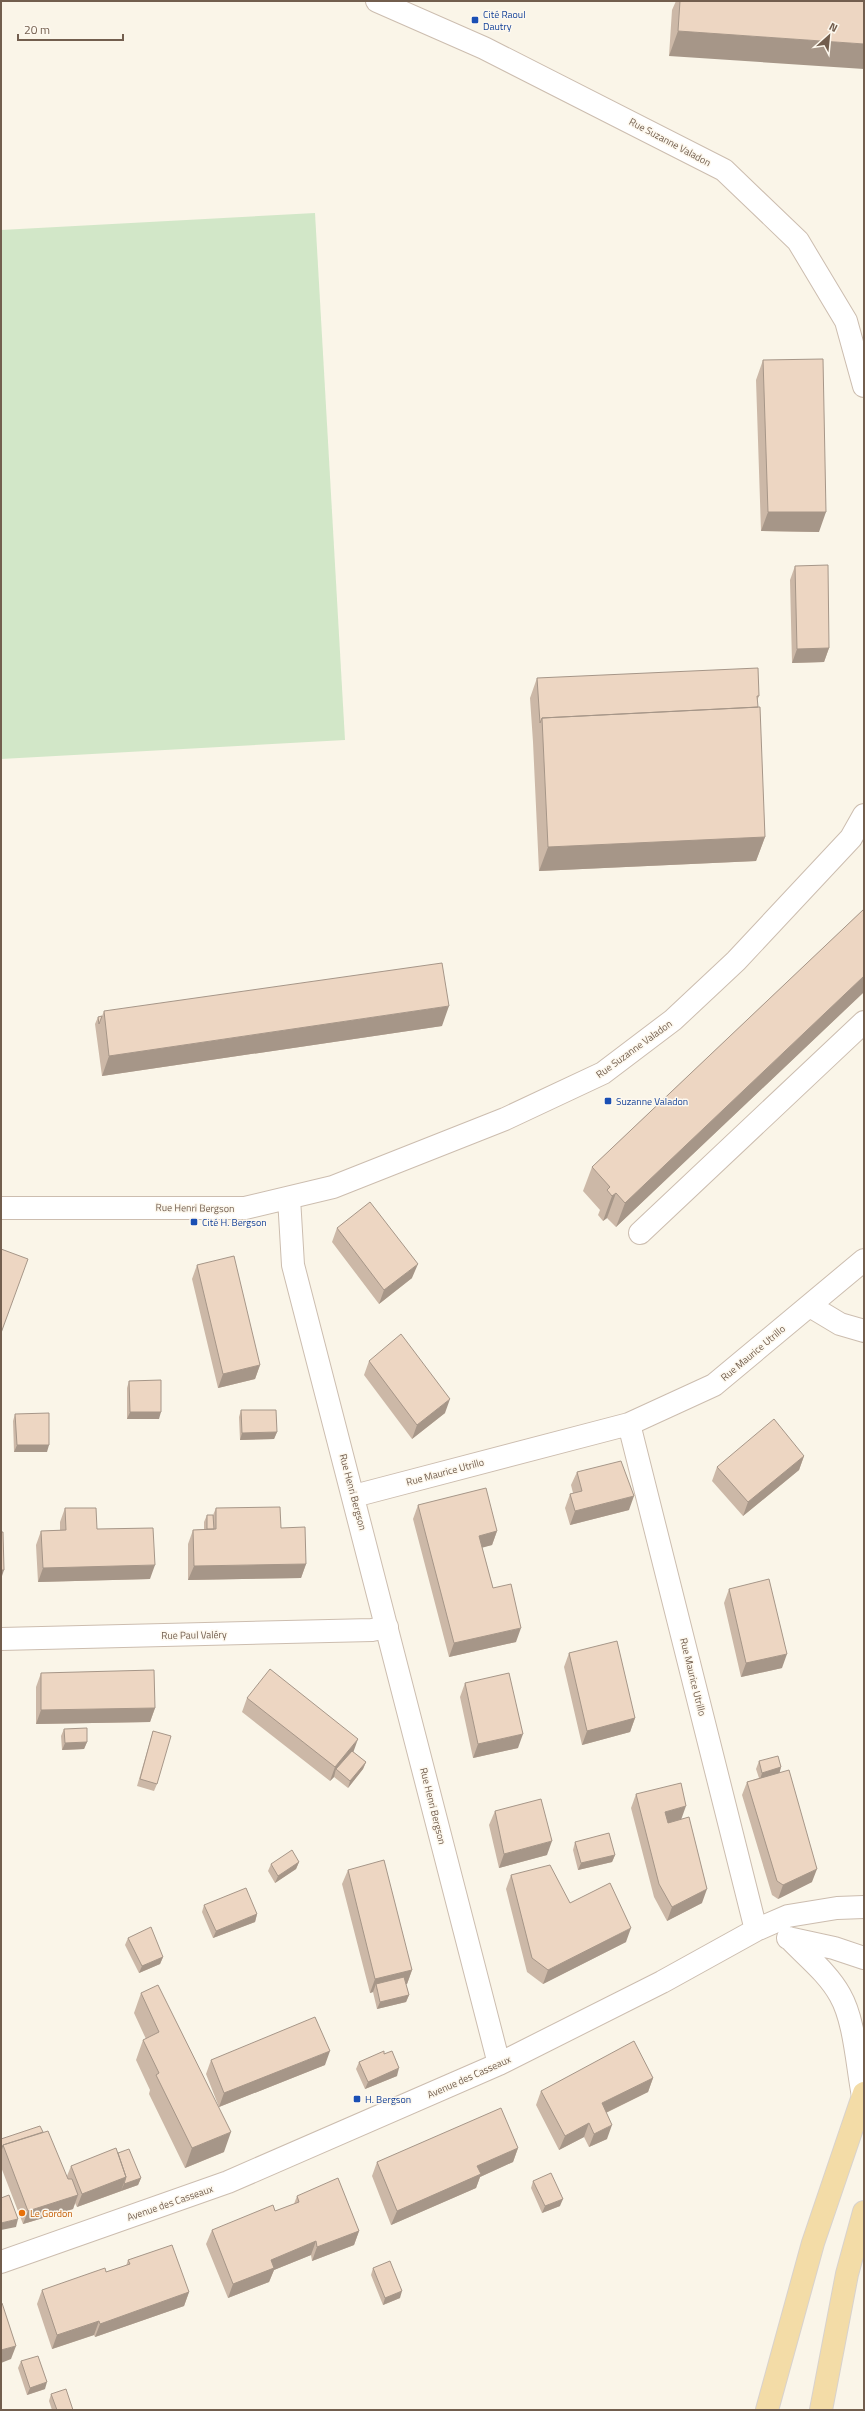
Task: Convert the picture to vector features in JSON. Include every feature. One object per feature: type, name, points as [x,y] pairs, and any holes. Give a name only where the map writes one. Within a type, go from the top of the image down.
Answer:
[{"type":"main road","points":[[768,2410],[813,2243],[863,2094]]},
{"type":"main road","points":[[821,2410],[847,2274],[864,2212]]},
{"type":"street","name":"Rue Suzanne Valadon","points":[[377,1],[484,48],[724,170],[798,241],[846,321],[864,386]]},
{"type":"street","name":"Rue Suzanne Valadon","points":[[289,1198],[333,1187],[506,1119],[603,1073],[673,1020],[736,962],[851,838],[864,815]]},
{"type":"street","points":[[640,1234],[864,1022]]},
{"type":"street","name":"Rue Henri Bergson","points":[[1,1208],[245,1208],[289,1198],[293,1265],[354,1496],[499,2064]]},
{"type":"street","name":"Rue Maurice Utrillo","points":[[354,1496],[630,1424],[714,1385],[864,1260]]},
{"type":"street","points":[[810,1306],[840,1324],[864,1331]]},
{"type":"street","name":"Rue Maurice Utrillo","points":[[630,1424],[756,1930]]},
{"type":"street","name":"Rue Paul Valéry","points":[[1,1639],[216,1635],[372,1630],[387,1627]]},
{"type":"street","name":"Avenue des Casseaux","points":[[1,2262],[228,2182],[499,2064],[662,1982],[756,1930],[788,1916],[864,1907]]},
{"type":"street","points":[[756,1930],[834,1948],[864,1958]]},
{"type":"street","points":[[789,1938],[829,1978],[841,1995],[849,2020],[863,2094]]},
{"type":"green space","points":[[315,213],[345,740],[1,759],[1,230]]},
{"type":"building","points":[[680,1],[864,1],[864,44],[678,31]]},
{"type":"building","points":[[823,359],[826,512],[768,512],[763,360]]},
{"type":"building","points":[[828,565],[829,648],[797,649],[795,566]]},
{"type":"building","points":[[758,668],[758,707],[542,718],[540,723],[537,678]]},
{"type":"building","points":[[760,707],[765,837],[548,847],[542,718]]},
{"type":"building","points":[[864,909],[864,976],[625,1203],[616,1193],[612,1196],[607,1190],[610,1187],[592,1167]]},
{"type":"building","points":[[442,963],[449,1006],[109,1056],[104,1011]]},
{"type":"building","points":[[102,1016],[99,1024],[98,1017]]},
{"type":"building","points":[[370,1202],[418,1264],[384,1290],[337,1228]]},
{"type":"building","points":[[1,1249],[28,1259],[1,1333]]},
{"type":"building","points":[[234,1256],[260,1365],[223,1374],[197,1265]]},
{"type":"building","points":[[401,1334],[450,1399],[417,1425],[369,1361]]},
{"type":"building","points":[[161,1380],[161,1412],[130,1412],[129,1381]]},
{"type":"building","points":[[241,1410],[276,1410],[277,1432],[242,1433]]},
{"type":"building","points":[[49,1413],[49,1445],[17,1445],[15,1414]]},
{"type":"building","points":[[774,1419],[804,1456],[748,1502],[717,1467]]},
{"type":"building","points":[[621,1461],[634,1496],[575,1511],[570,1494],[582,1491],[577,1472]]},
{"type":"building","points":[[486,1488],[497,1531],[479,1536],[493,1588],[511,1584],[521,1628],[454,1643],[418,1505]]},
{"type":"building","points":[[280,1507],[281,1528],[305,1527],[306,1564],[194,1566],[193,1530],[216,1529],[216,1508]]},
{"type":"building","points":[[65,1508],[96,1508],[97,1529],[153,1528],[155,1565],[43,1568],[41,1531],[66,1530]]},
{"type":"building","points":[[207,1515],[213,1515],[214,1529],[207,1529]]},
{"type":"building","points":[[1,1532],[3,1532],[4,1570],[1,1570]]},
{"type":"building","points":[[769,1579],[787,1654],[746,1663],[729,1589]]},
{"type":"building","points":[[617,1641],[635,1718],[587,1731],[569,1653]]},
{"type":"building","points":[[270,1669],[358,1739],[335,1767],[247,1698]]},
{"type":"building","points":[[154,1670],[155,1708],[41,1710],[41,1673]]},
{"type":"building","points":[[509,1673],[523,1734],[478,1744],[465,1683]]},
{"type":"building","points":[[87,1728],[87,1742],[65,1743],[64,1729]]},
{"type":"building","points":[[153,1731],[171,1736],[157,1784],[140,1779]]},
{"type":"building","points":[[352,1751],[366,1762],[350,1781],[336,1769]]},
{"type":"building","points":[[778,1756],[781,1767],[762,1773],[759,1761]]},
{"type":"building","points":[[789,1770],[817,1869],[783,1885],[777,1881],[747,1782]]},
{"type":"building","points":[[681,1783],[686,1806],[665,1812],[668,1823],[689,1817],[707,1889],[672,1907],[659,1884],[636,1794]]},
{"type":"building","points":[[541,1799],[552,1841],[504,1854],[495,1811]]},
{"type":"building","points":[[609,1833],[615,1855],[581,1863],[575,1842]]},
{"type":"building","points":[[292,1850],[299,1862],[278,1876],[271,1864]]},
{"type":"building","points":[[384,1860],[412,1970],[375,1979],[348,1870]]},
{"type":"building","points":[[550,1865],[570,1903],[610,1883],[631,1928],[548,1970],[532,1958],[511,1875]]},
{"type":"building","points":[[246,1888],[257,1914],[216,1931],[204,1905]]},
{"type":"building","points":[[151,1927],[163,1957],[142,1966],[128,1938]]},
{"type":"building","points":[[404,1977],[409,1995],[380,2002],[376,1984]]},
{"type":"building","points":[[158,1985],[231,2132],[192,2148],[156,2075],[159,2073],[143,2040],[159,2032],[141,1993]]},
{"type":"building","points":[[315,2017],[330,2051],[224,2093],[211,2060]]},
{"type":"building","points":[[634,2041],[653,2078],[602,2103],[612,2125],[594,2134],[589,2123],[565,2136],[541,2091]]},
{"type":"building","points":[[384,2051],[384,2054],[392,2051],[399,2068],[368,2082],[359,2062]]},
{"type":"building","points":[[501,2108],[518,2148],[477,2166],[481,2174],[397,2211],[377,2162]]},
{"type":"building","points":[[40,2126],[43,2132],[3,2145],[1,2151],[1,2139]]},
{"type":"building","points":[[48,2131],[68,2179],[72,2179],[78,2195],[28,2211],[3,2145]]},
{"type":"building","points":[[116,2148],[126,2177],[82,2194],[71,2166]]},
{"type":"building","points":[[129,2149],[141,2178],[124,2184],[126,2177],[118,2153]]},
{"type":"building","points":[[551,2173],[563,2199],[545,2206],[533,2181]]},
{"type":"building","points":[[338,2178],[359,2231],[317,2247],[316,2241],[271,2260],[274,2268],[233,2284],[212,2230],[273,2205],[275,2211],[299,2202],[297,2196]]},
{"type":"building","points":[[9,2195],[18,2219],[1,2223],[1,2198]]},
{"type":"building","points":[[172,2245],[189,2292],[100,2324],[99,2321],[57,2335],[42,2290],[105,2268],[106,2272],[130,2264],[128,2260]]},
{"type":"building","points":[[390,2261],[402,2291],[385,2298],[373,2268]]},
{"type":"building","points":[[1,2303],[16,2346],[1,2350]]},
{"type":"building","points":[[38,2356],[47,2382],[30,2388],[21,2361]]},
{"type":"building","points":[[66,2389],[73,2410],[57,2410],[51,2394]]},
{"type":"place","name":"Cité Raoul Dautry","points":[[475,20]]},
{"type":"place","name":"Suzanne Valadon","points":[[608,1101]]},
{"type":"place","name":"Cité H. Bergson","points":[[194,1222]]},
{"type":"place","name":"H. Bergson","points":[[357,2099]]},
{"type":"place","name":"Le Gordon","points":[[22,2213]]}]
